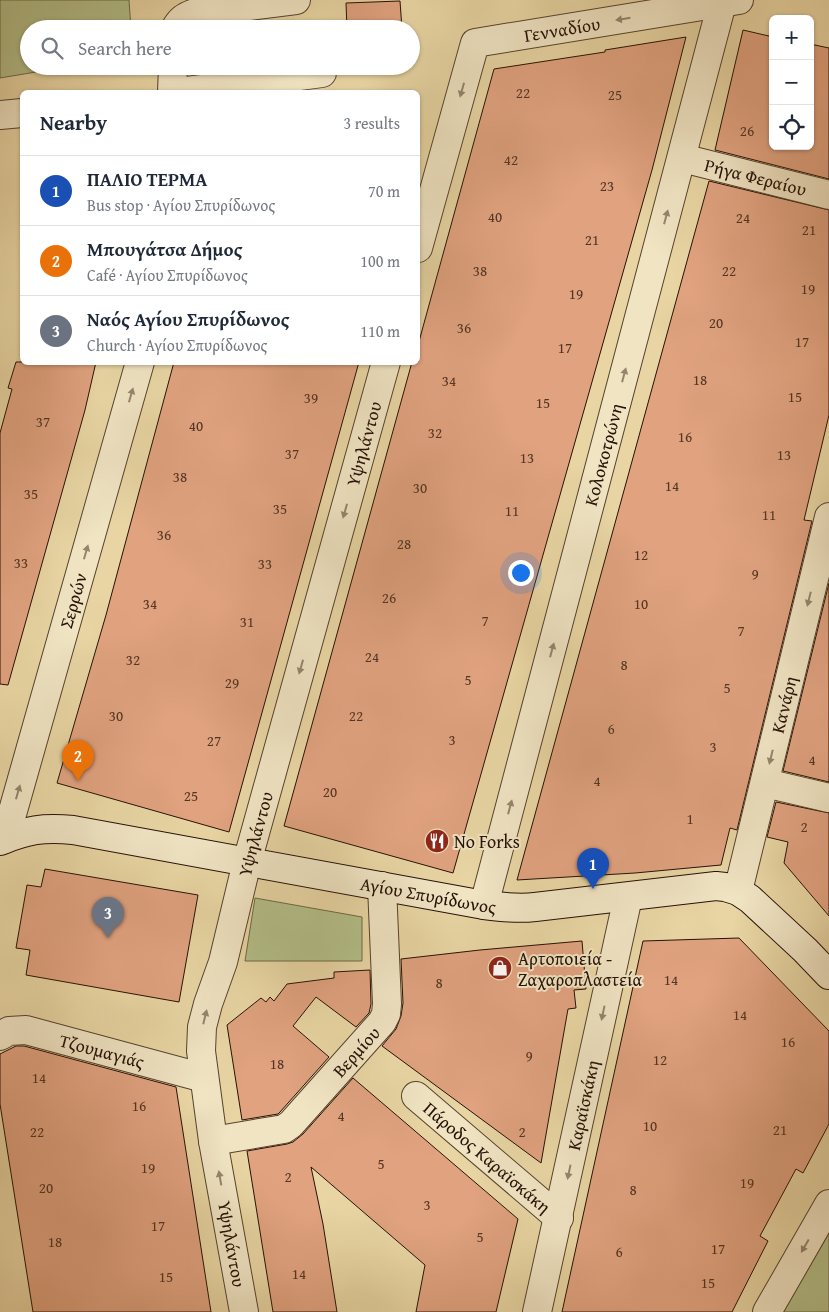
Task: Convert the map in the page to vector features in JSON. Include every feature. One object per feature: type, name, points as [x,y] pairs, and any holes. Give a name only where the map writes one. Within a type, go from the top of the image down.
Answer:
[{"type":"street","points":[[180,20],[186,15],[195,13],[296,0]]},
{"type":"street","name":"Γενναδίου","points":[[420,241],[474,43],[731,2]]},
{"type":"street","name":"Κολοκοτρώνη","points":[[484,905],[682,158],[731,2]]},
{"type":"street","points":[[172,90],[173,75]]},
{"type":"street","points":[[217,90],[304,75]]},
{"type":"street","points":[[0,115],[20,112]]},
{"type":"street","name":"Ρήγα Φεραίου","points":[[682,158],[829,195]]},
{"type":"street","name":"Σερρών","points":[[2,840],[139,365]]},
{"type":"street","name":"Υψηλάντου","points":[[244,1312],[213,1141],[201,1051],[202,1027],[223,962],[247,862],[385,365]]},
{"type":"street","name":"Κανάρη","points":[[738,891],[829,517]]},
{"type":"street","points":[[765,783],[829,798]]},
{"type":"street","name":"Αγίου Σπυρίδωνος","points":[[2,840],[38,829],[67,830],[484,905],[520,908],[716,886],[725,887],[738,891],[750,899],[817,953],[829,975]]},
{"type":"street","name":"Βερμίου","points":[[213,1141],[284,1129],[291,1124],[382,1022],[386,1014],[387,1004],[382,886]]},
{"type":"street","name":"Καραϊσκάκη","points":[[538,1312],[628,897]]},
{"type":"street","name":"Τζουμαγιάς","points":[[0,1036],[9,1031],[26,1030],[204,1078]]},
{"type":"street","name":"Πάροδος Καραϊσκάκη","points":[[416,1096],[559,1218]]},
{"type":"street","points":[[767,1312],[829,1204]]},
{"type":"green space","points":[[0,0],[129,0],[130,20],[20,20],[20,75],[0,78]]},
{"type":"green space","points":[[255,898],[362,917],[362,961],[245,961]]},
{"type":"green space","points":[[829,1231],[829,1312],[783,1312]]},
{"type":"building","points":[[400,1],[401,20],[347,20],[346,3]]},
{"type":"building","points":[[743,30],[769,36],[769,150],[814,150],[814,45],[829,48],[829,179],[715,150]]},
{"type":"building","points":[[686,37],[652,170],[453,873],[284,826],[411,365],[420,365],[420,338],[494,69],[605,52],[605,50]]},
{"type":"building","points":[[709,181],[829,210],[829,415],[804,520],[812,521],[737,830],[730,828],[721,865],[635,873],[517,880]]},
{"type":"building","points":[[16,362],[20,362],[20,365],[95,365],[85,410],[8,685],[0,684],[0,433],[12,389],[8,388]]},
{"type":"building","points":[[173,365],[358,365],[229,832],[57,783],[106,615]]},
{"type":"building","points":[[829,583],[829,782],[783,771]]},
{"type":"building","points":[[776,802],[829,813],[829,916],[784,863],[788,842],[767,837]]},
{"type":"building","points":[[45,869],[198,895],[179,1002],[26,975],[30,950],[16,948],[27,885],[41,887]]},
{"type":"building","points":[[739,938],[829,1031],[829,1124],[803,1173],[796,1169],[760,1236],[768,1241],[732,1312],[562,1312],[643,941]]},
{"type":"building","points":[[582,941],[586,989],[574,990],[576,1008],[568,1009],[541,1163],[382,1046],[396,1029],[401,1016],[403,1003],[401,959]]},
{"type":"building","points":[[370,970],[371,1004],[369,1013],[356,1027],[316,997],[293,1026],[329,1057],[278,1114],[242,1120],[227,1025],[261,998],[266,1002],[270,997],[274,1001],[287,984],[334,978],[334,972]]},
{"type":"building","points":[[16,1046],[24,1046],[176,1087],[211,1312],[33,1312],[0,1104],[0,1054]]},
{"type":"building","points":[[353,1078],[518,1219],[496,1312],[416,1312],[425,1265],[311,1167],[323,1224],[337,1312],[273,1312],[247,1151],[293,1142],[303,1134]]},
{"type":"place","name":"Μπουγάτσα Δήμος","points":[[78,781]]},
{"type":"place","name":"No Forks","points":[[437,841]]},
{"type":"place","name":"ΠΑΛΙΟ ΤΕΡΜΑ","points":[[593,889]]},
{"type":"place","name":"Ναός Αγίου Σπυρίδωνος","points":[[108,938]]},
{"type":"place","name":"Αρτοποιεία - Ζαχαροπλαστεία","points":[[500,968]]}]
